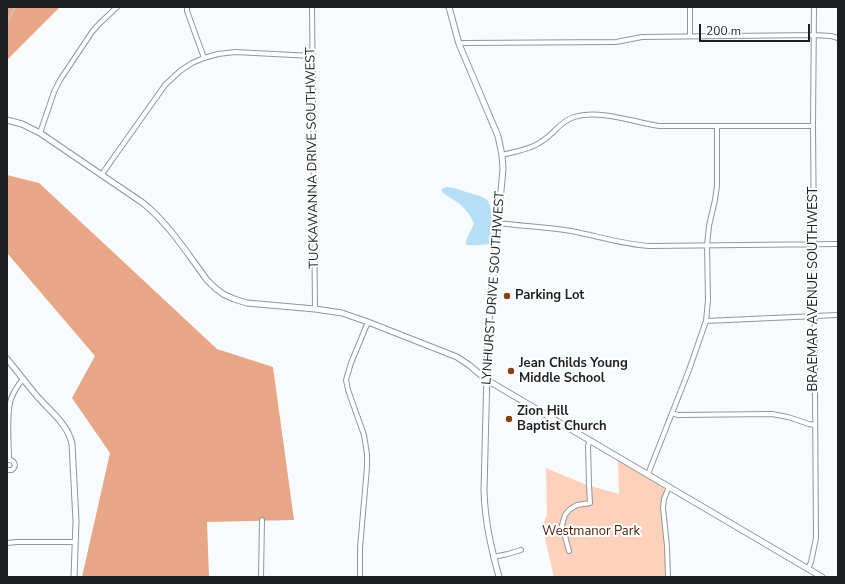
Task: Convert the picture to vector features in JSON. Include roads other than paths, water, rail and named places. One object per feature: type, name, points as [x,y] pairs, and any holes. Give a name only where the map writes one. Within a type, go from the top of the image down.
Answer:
[{"type":"street","points":[[40,133],[54,92],[62,76],[92,32],[117,7]]},
{"type":"street","points":[[186,7],[204,58]]},
{"type":"street","name":"TUCKAWANNA DRIVE SOUTHWEST","points":[[312,7],[315,309]]},
{"type":"street","name":"LYNHURST DRIVE SOUTHWEST","points":[[449,7],[459,44],[498,136],[502,155],[503,169],[488,331],[484,491],[486,527],[499,577]]},
{"type":"street","points":[[690,7],[690,36]]},
{"type":"street","name":"BRAEMAR AVENUE SOUTHWEST","points":[[808,569],[816,538],[813,126],[814,7]]},
{"type":"street","points":[[459,44],[616,42],[642,37],[690,36],[831,36],[838,38]]},
{"type":"street","points":[[102,174],[165,85],[182,69],[204,58],[218,54],[235,52],[312,56]]},
{"type":"street","points":[[502,155],[536,145],[547,139],[558,126],[564,122],[573,117],[583,115],[612,116],[659,126],[813,126]]},
{"type":"street","points":[[7,120],[22,124],[40,133],[102,174],[157,214],[207,280],[214,288],[223,294],[247,303],[342,313],[457,357],[487,380],[822,577]]},
{"type":"street","points":[[648,474],[692,363],[706,321],[708,300],[707,245],[709,226],[717,186],[717,127]]},
{"type":"street","points":[[498,224],[569,230],[635,245],[838,244]]},
{"type":"street","points":[[706,321],[838,315]]},
{"type":"street","points":[[360,577],[360,548],[367,454],[364,435],[348,390],[346,380],[351,363],[368,322]]},
{"type":"street","points":[[7,359],[64,426],[70,437],[72,444],[76,521],[74,577]]},
{"type":"street","points":[[7,470],[12,470],[15,468],[14,462],[8,460],[10,406],[14,391],[23,379]]},
{"type":"street","points":[[672,413],[772,414],[815,425]]},
{"type":"street","points":[[569,551],[562,525],[565,515],[569,510],[577,505],[590,503],[588,446],[590,440]]},
{"type":"street","points":[[668,577],[667,546],[663,508],[664,499],[669,487]]},
{"type":"street","points":[[261,577],[262,520]]},
{"type":"street","points":[[7,543],[75,542]]},
{"type":"street","points":[[493,557],[521,550]]},
{"type":"water","points":[[446,187],[455,188],[487,200],[491,209],[491,243],[480,245],[466,244],[467,238],[474,223],[469,214],[460,204],[443,193],[442,189]]},
{"type":"waterway","points":[[7,21],[15,7]]},
{"type":"place","name":"Parking Lot","points":[[507,296]]},
{"type":"place","name":"Jean Childs Young Middle School","points":[[511,371]]},
{"type":"place","name":"Zion Hill Baptist Church","points":[[509,419]]},
{"type":"park label","name":"Westmanor Park","points":[[591,532]]}]
